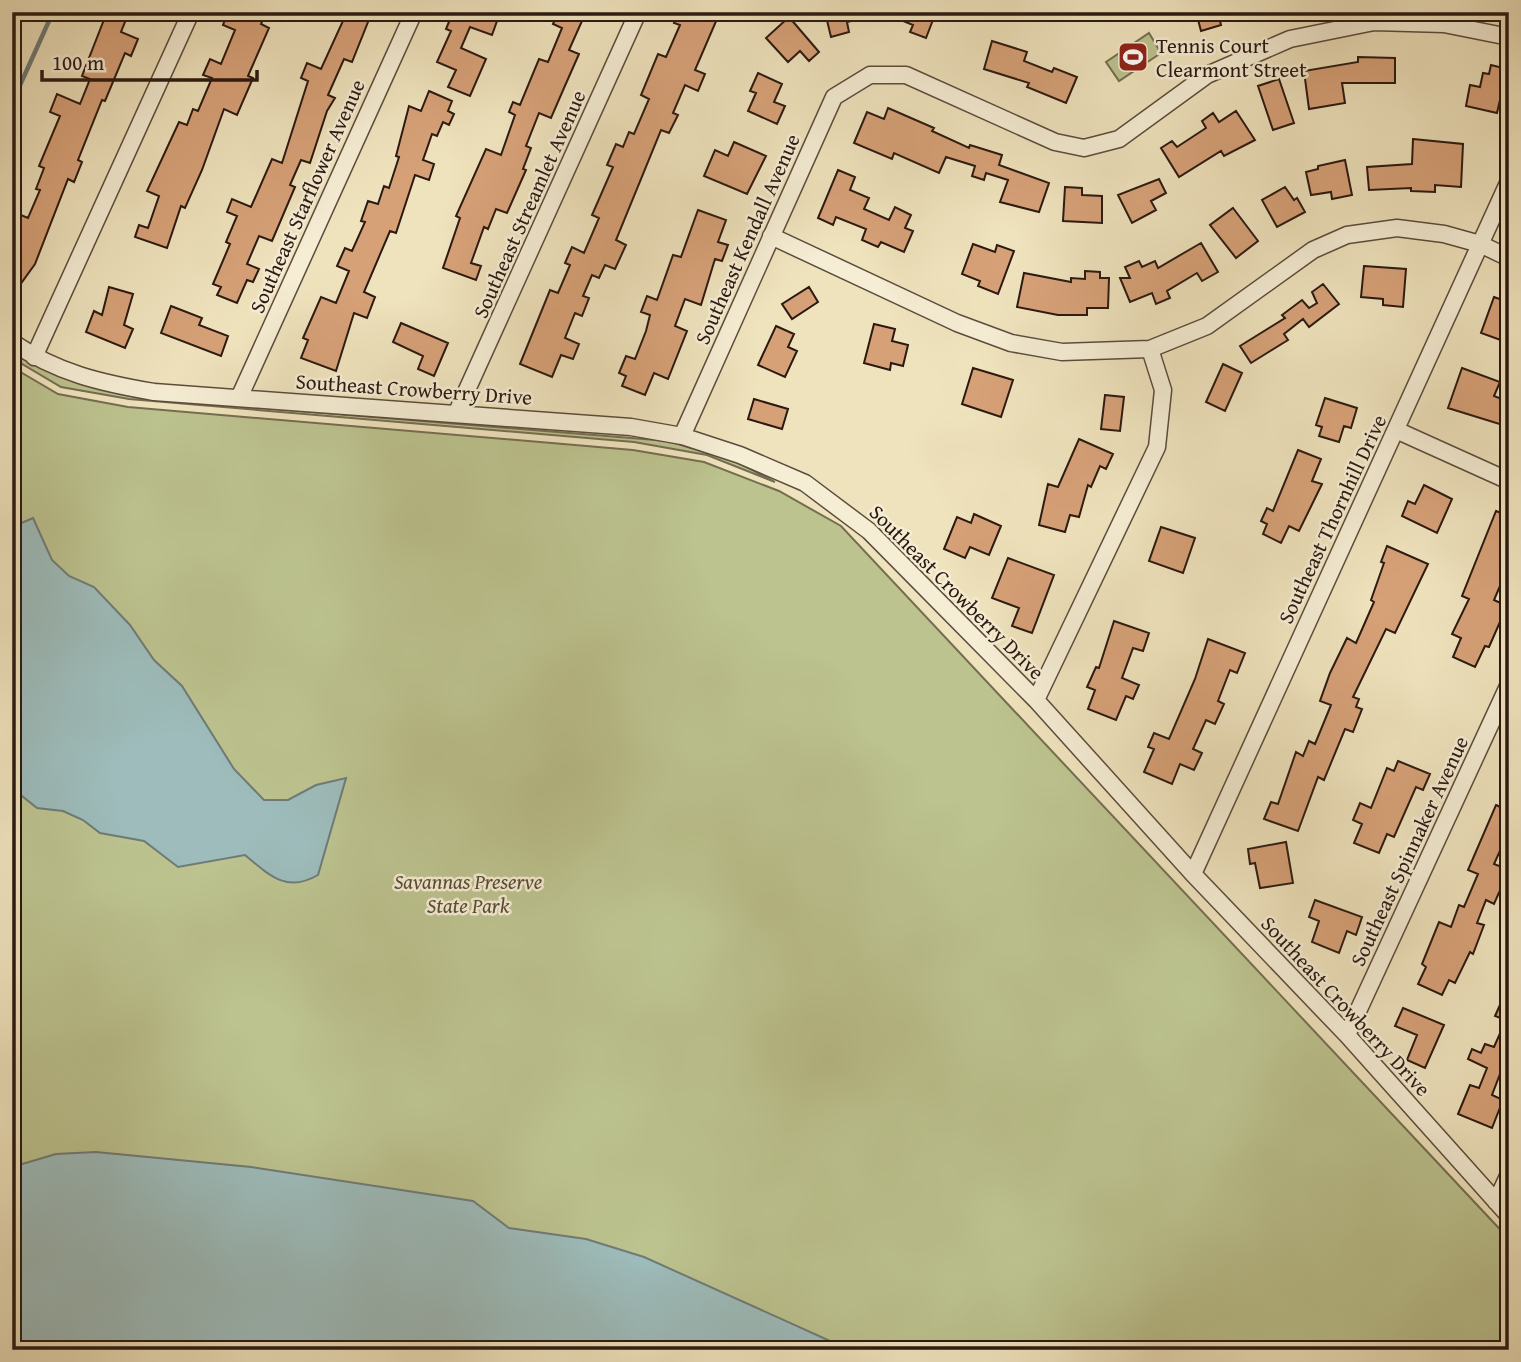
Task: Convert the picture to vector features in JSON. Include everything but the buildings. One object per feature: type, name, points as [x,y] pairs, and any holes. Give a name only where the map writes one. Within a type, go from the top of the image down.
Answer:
[{"type":"street","points":[[34,356],[191,12]]},
{"type":"street","name":"Southeast Starflower Avenue","points":[[239,398],[414,12]]},
{"type":"street","name":"Southeast Streamlet Avenue","points":[[457,412],[638,12]]},
{"type":"street","name":"Southeast Kendall Avenue","points":[[682,436],[834,97],[870,75],[906,75],[1055,142],[1084,148],[1119,139],[1207,75],[1290,38],[1374,22],[1444,24],[1509,37]]},
{"type":"street","name":"Southeast Thornhill Drive","points":[[1193,874],[1509,181]]},
{"type":"street","points":[[771,236],[957,323],[1011,343],[1062,352],[1150,349],[1207,326],[1313,250],[1347,235],[1396,228],[1444,234],[1480,244],[1509,258]]},
{"type":"street","name":"Southeast Crowberry Drive","points":[[12,342],[34,356],[91,381],[154,392],[457,412],[631,427],[682,436],[740,455],[805,483],[869,531],[1036,700],[1193,874],[1347,1035],[1509,1216]]},
{"type":"street","points":[[1036,700],[1157,447],[1163,390],[1150,349]]},
{"type":"street","points":[[1396,430],[1509,481]]},
{"type":"street","name":"Southeast Spinnaker Avenue","points":[[1347,1035],[1509,684]]},
{"type":"street","points":[[1496,1202],[1509,1174]]},
{"type":"green space","name":"Tennis Court Clearmont Street","points":[[1149,33],[1161,53],[1119,81],[1106,62]]},
{"type":"green space","points":[[12,351],[61,377],[97,388],[152,399],[668,441],[737,462],[775,482],[707,455],[634,442],[129,399],[61,387],[12,358]]},
{"type":"green space","name":"Savannas Preserve State Park","points":[[12,367],[58,394],[128,407],[633,450],[704,462],[779,491],[841,526],[1509,1239],[1509,1350],[12,1350]]},
{"type":"water","points":[[33,518],[52,560],[69,576],[94,587],[130,625],[154,660],[182,686],[234,769],[264,800],[288,800],[316,785],[346,778],[318,875],[297,882],[279,880],[245,855],[178,867],[144,841],[100,833],[83,820],[63,811],[37,808],[12,788],[12,527]]},
{"type":"water","points":[[96,1152],[251,1167],[473,1201],[509,1228],[586,1239],[644,1257],[850,1350],[12,1350],[12,1167],[56,1154]]},
{"type":"waterway","points":[[12,103],[53,12]]},
{"type":"place","name":"Tennis Court Clearmont Street","points":[[1133,57]]}]
